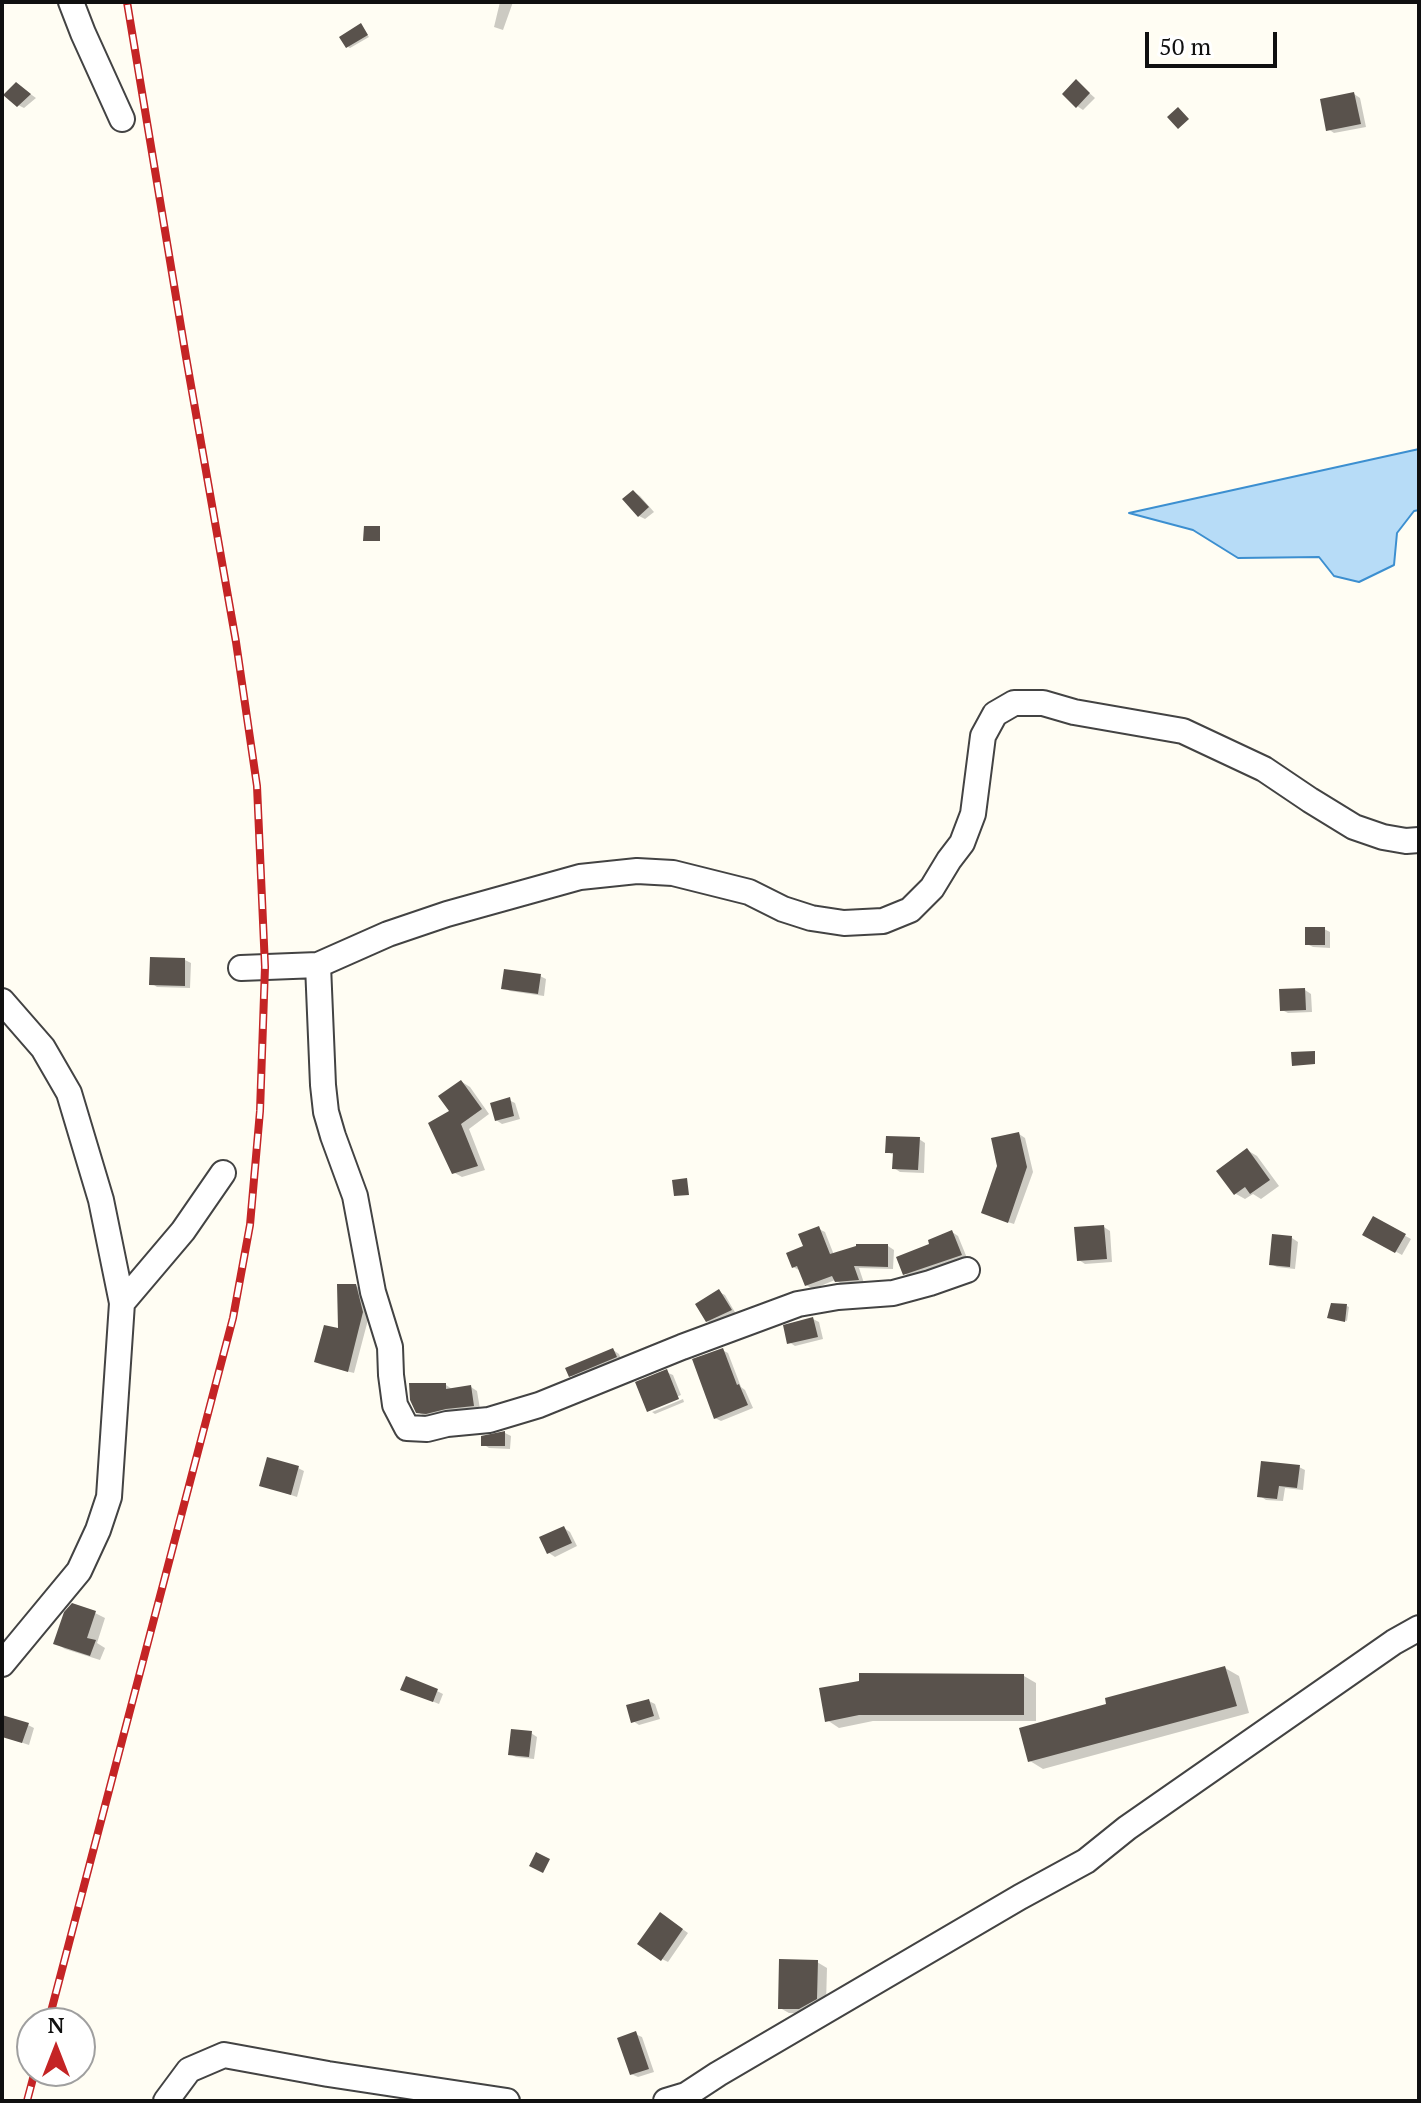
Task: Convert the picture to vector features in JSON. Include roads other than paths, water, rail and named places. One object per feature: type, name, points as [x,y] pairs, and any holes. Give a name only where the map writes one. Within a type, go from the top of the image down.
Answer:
[{"type":"street","points":[[71,2],[122,119]]},
{"type":"street","points":[[241,968],[318,965],[388,934],[447,914],[580,877],[637,871],[673,873],[749,892],[783,909],[811,918],[844,923],[883,921],[910,910],[932,888],[962,843],[973,814],[983,736],[995,714],[1014,703],[1043,703],[1074,712],[1183,731],[1264,769],[1354,827],[1383,837],[1419,840]]},
{"type":"street","points":[[318,965],[326,1112],[355,1196],[373,1292],[390,1347],[395,1405],[407,1428],[427,1429],[489,1420],[539,1405],[798,1304],[893,1293],[967,1270]]},
{"type":"street","points":[[2,1001],[43,1048],[69,1093],[101,1200],[122,1303],[109,1497],[79,1571],[2,1664]]},
{"type":"street","points":[[122,1303],[183,1231],[223,1173]]},
{"type":"street","points":[[666,2101],[686,2095],[1006,1905],[1086,1861],[1127,1828],[1394,1642],[1419,1628]]},
{"type":"street","points":[[1394,1642],[1419,1650]]},
{"type":"street","points":[[166,2101],[189,2070],[224,2055],[507,2101]]},
{"type":"water","points":[[1419,449],[1419,510],[1414,511],[1397,533],[1394,565],[1359,582],[1334,576],[1319,557],[1238,558],[1193,530],[1129,513]]},
{"type":"railway","points":[[52,2007],[233,1318],[250,1225],[260,1111],[265,967],[257,786],[236,642],[127,2]]},
{"type":"railway","points":[[27,2101],[31,2087]]}]
